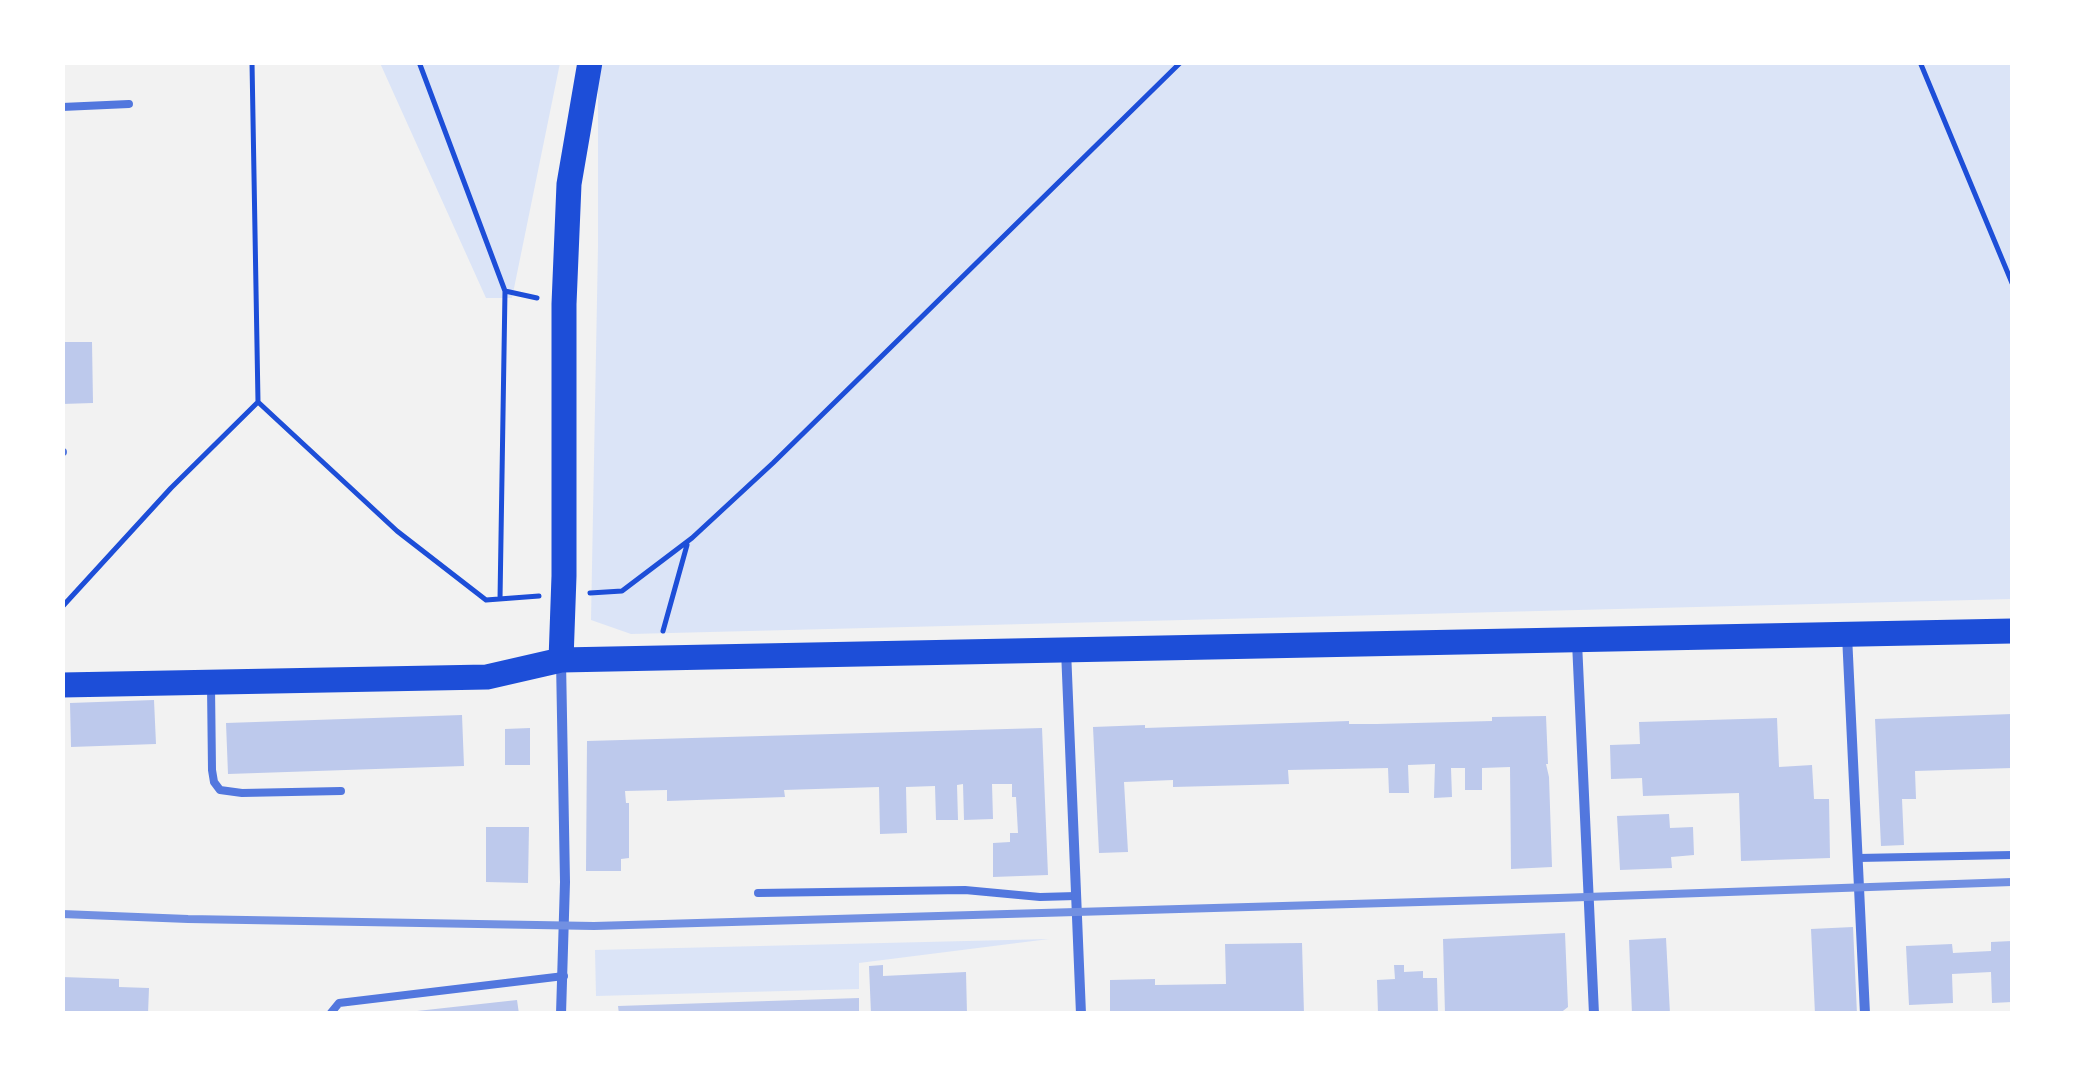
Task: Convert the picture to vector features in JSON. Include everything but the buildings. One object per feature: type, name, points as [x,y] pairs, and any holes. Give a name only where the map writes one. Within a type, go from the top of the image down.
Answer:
[{"type":"main road","points":[[561,660],[569,184],[590,62]]},
{"type":"main road","points":[[62,685],[487,677],[561,660],[2010,631]]},
{"type":"street","points":[[1847,635],[1865,1014]]},
{"type":"street","points":[[1577,641],[1594,1014]]},
{"type":"street","points":[[1066,650],[1080,1014]]},
{"type":"street","points":[[561,660],[565,846],[562,1014]]},
{"type":"lane","points":[[62,108],[129,104]]},
{"type":"lane","points":[[210,681],[212,770],[220,790],[341,791]]},
{"type":"lane","points":[[1858,858],[2012,855]]},
{"type":"lane","points":[[758,892],[966,890],[1040,898],[1076,896]]},
{"type":"lane","points":[[330,1014],[339,1003],[564,976]]},
{"type":"path","points":[[252,62],[258,402],[397,531],[486,600],[622,591],[688,542],[1181,62]]},
{"type":"path","points":[[418,62],[505,291],[500,599]]},
{"type":"path","points":[[1920,62],[2012,283]]},
{"type":"path","points":[[505,291],[564,304]]},
{"type":"path","points":[[62,607],[171,488],[258,402]]},
{"type":"path","points":[[655,658],[688,542]]},
{"type":"shaded area","points":[[380,63],[560,63],[512,298],[486,298]]},
{"type":"shaded area","points":[[598,63],[2012,63],[2012,599],[631,634],[591,620]]},
{"type":"shaded area","points":[[1049,939],[859,963],[859,989],[596,996],[595,950]]},
{"type":"railway","points":[[62,914],[594,926],[2012,882]]}]
